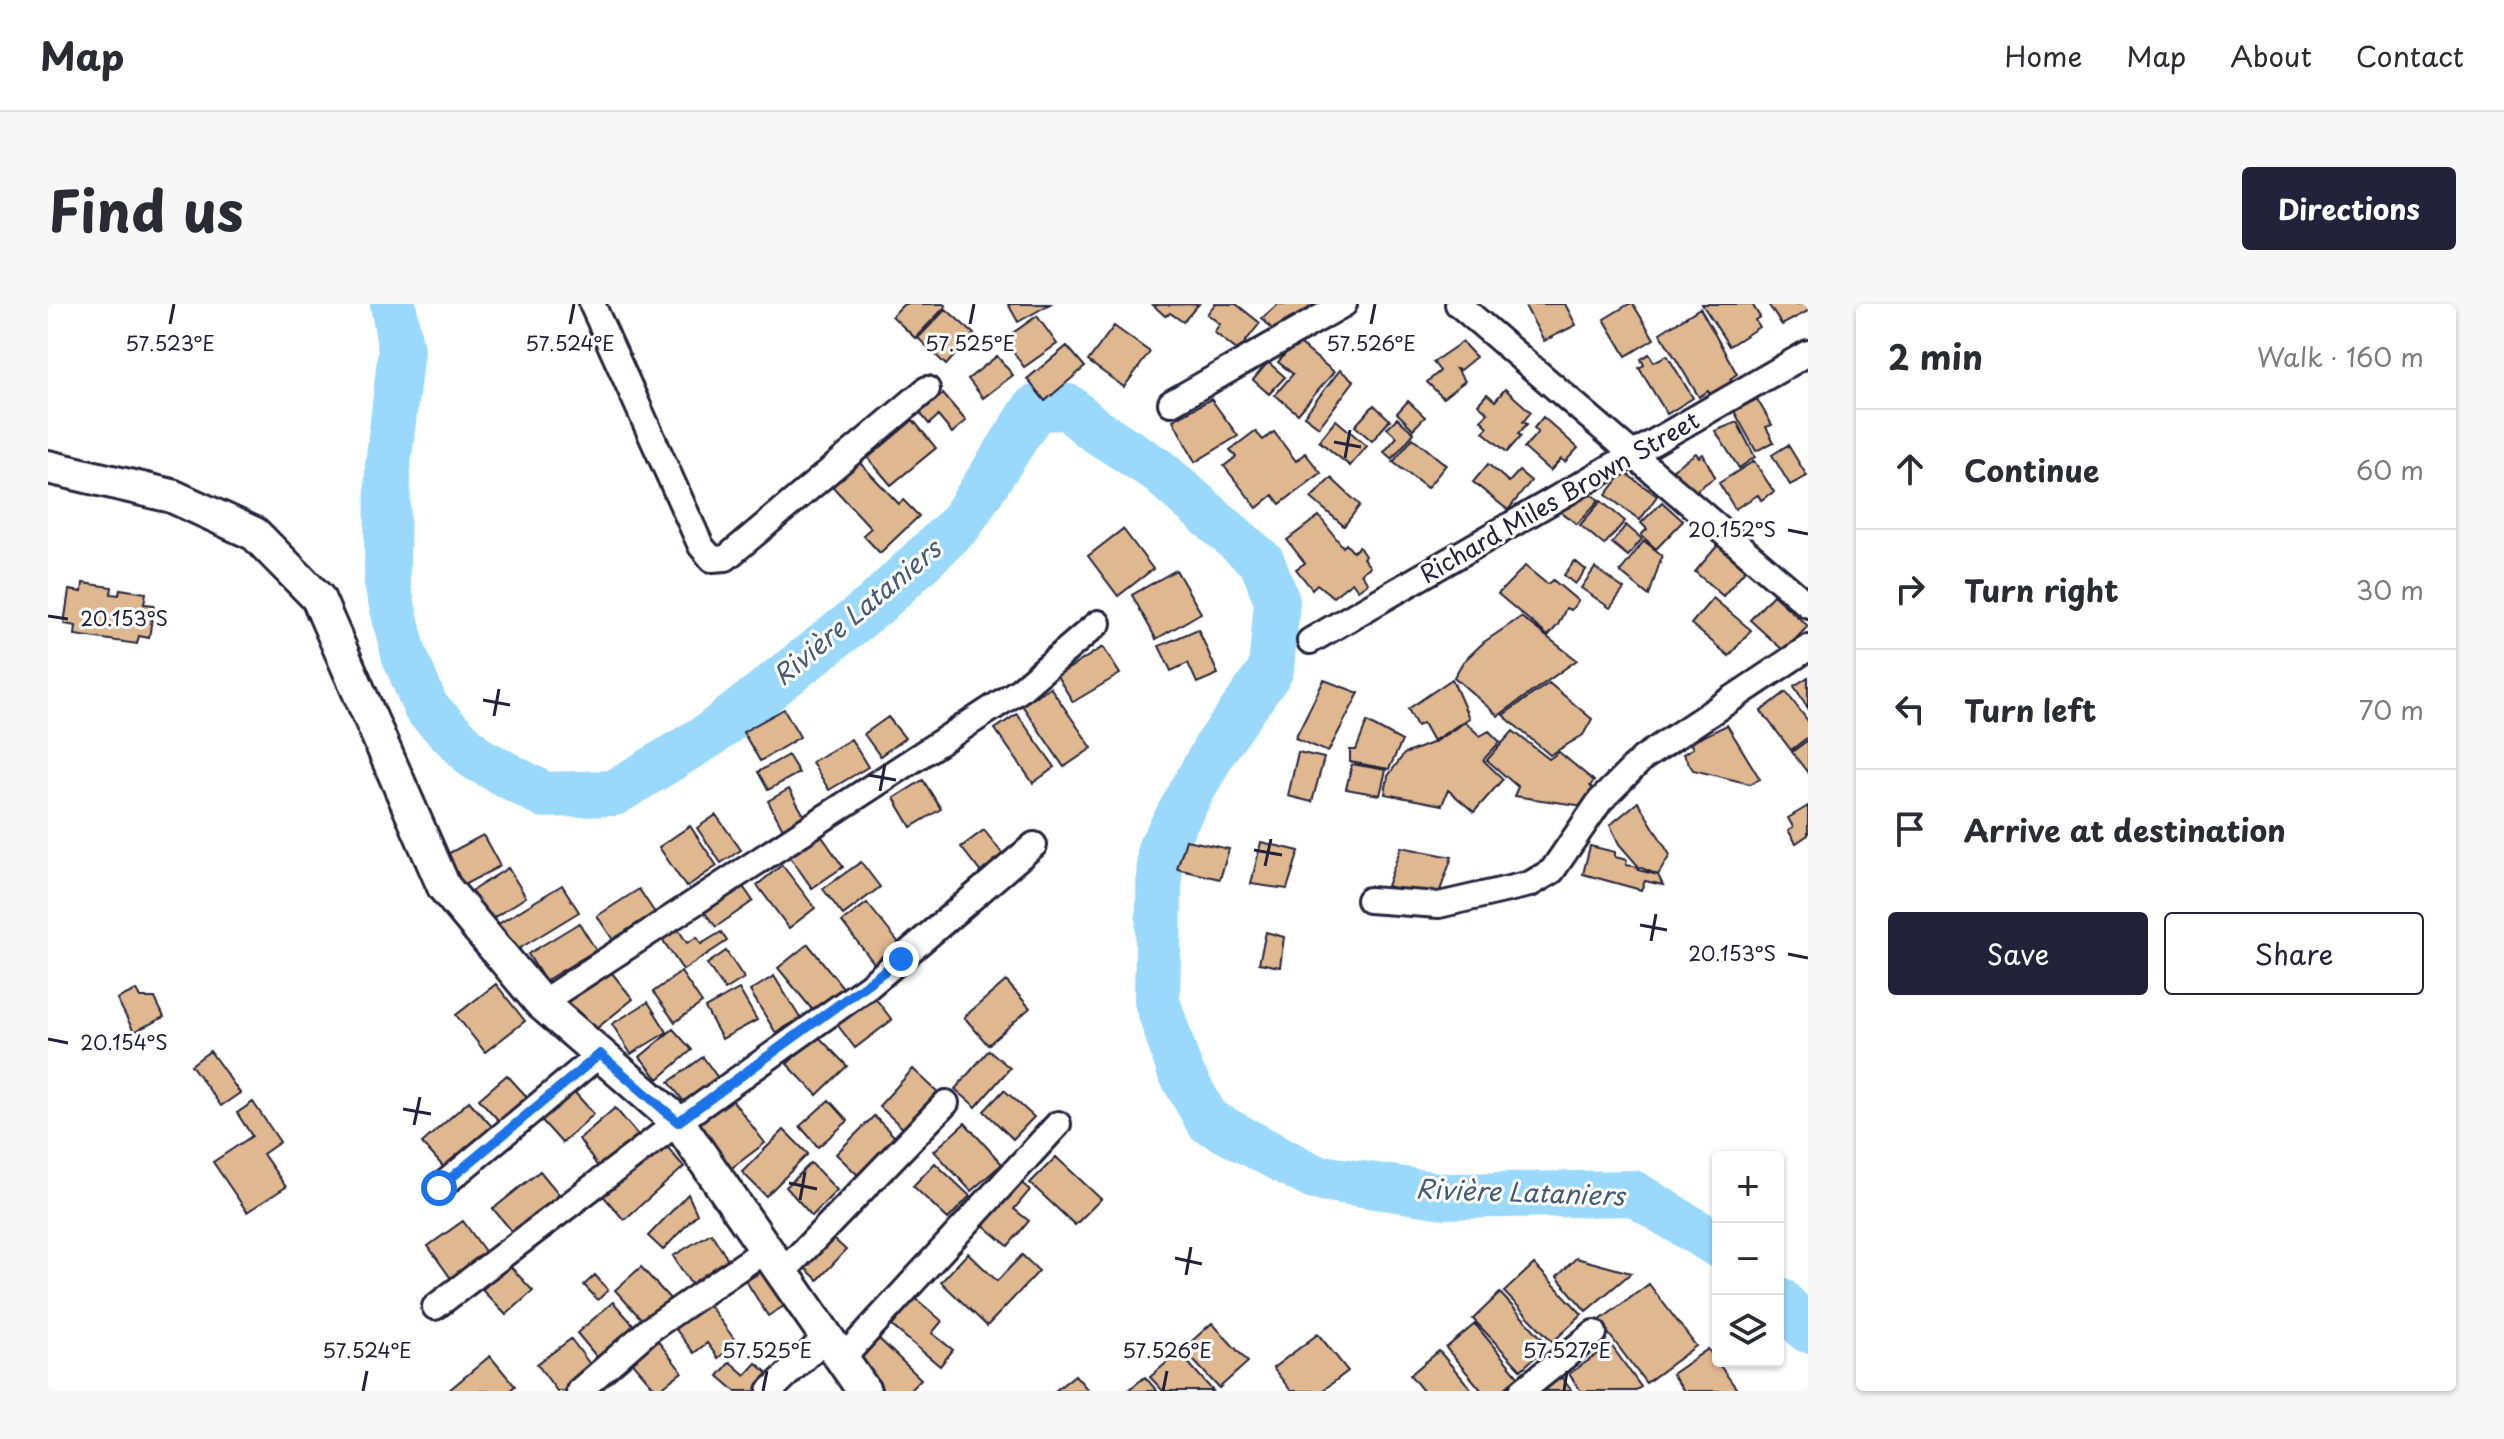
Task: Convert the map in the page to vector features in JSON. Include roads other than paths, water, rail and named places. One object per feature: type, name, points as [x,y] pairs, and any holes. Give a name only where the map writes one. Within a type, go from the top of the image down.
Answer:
[{"type":"main road","points":[[48,467],[172,496],[255,534],[318,598],[444,887],[541,1003],[678,1122],[864,1391]]},
{"type":"street","points":[[592,304],[701,546],[712,559],[726,558],[927,389]]},
{"type":"street","points":[[1171,403],[1344,304]]},
{"type":"street","points":[[1458,304],[1808,605]]},
{"type":"street","name":"Richard Miles Brown Street","points":[[1310,641],[1808,353]]},
{"type":"street","points":[[541,1003],[1020,690],[1098,623]]},
{"type":"street","points":[[1369,900],[1439,905],[1530,884],[1552,871],[1600,801],[1643,758],[1808,648]]},
{"type":"street","points":[[435,1307],[678,1122],[869,986],[1034,845]]},
{"type":"street","points":[[439,1188],[600,1054]]},
{"type":"street","points":[[579,1391],[649,1330],[776,1260],[946,1103]]},
{"type":"street","points":[[770,1391],[834,1347],[1058,1124]]},
{"type":"street","points":[[1522,1391],[1594,1333]]},
{"type":"waterway","name":"Rivière Lataniers","points":[[393,304],[401,351],[388,466],[387,584],[404,654],[426,708],[476,758],[544,795],[614,793],[711,734],[875,605],[960,524],[1035,408],[1068,407],[1092,428],[1156,469],[1262,562],[1277,601],[1271,670],[1215,749],[1160,849],[1157,1001],[1180,1071],[1208,1121],[1314,1177],[1445,1196],[1633,1193],[1712,1241]]},
{"type":"waterway","name":"Rivière Lataniers","points":[[1784,1305],[1808,1330]]}]
